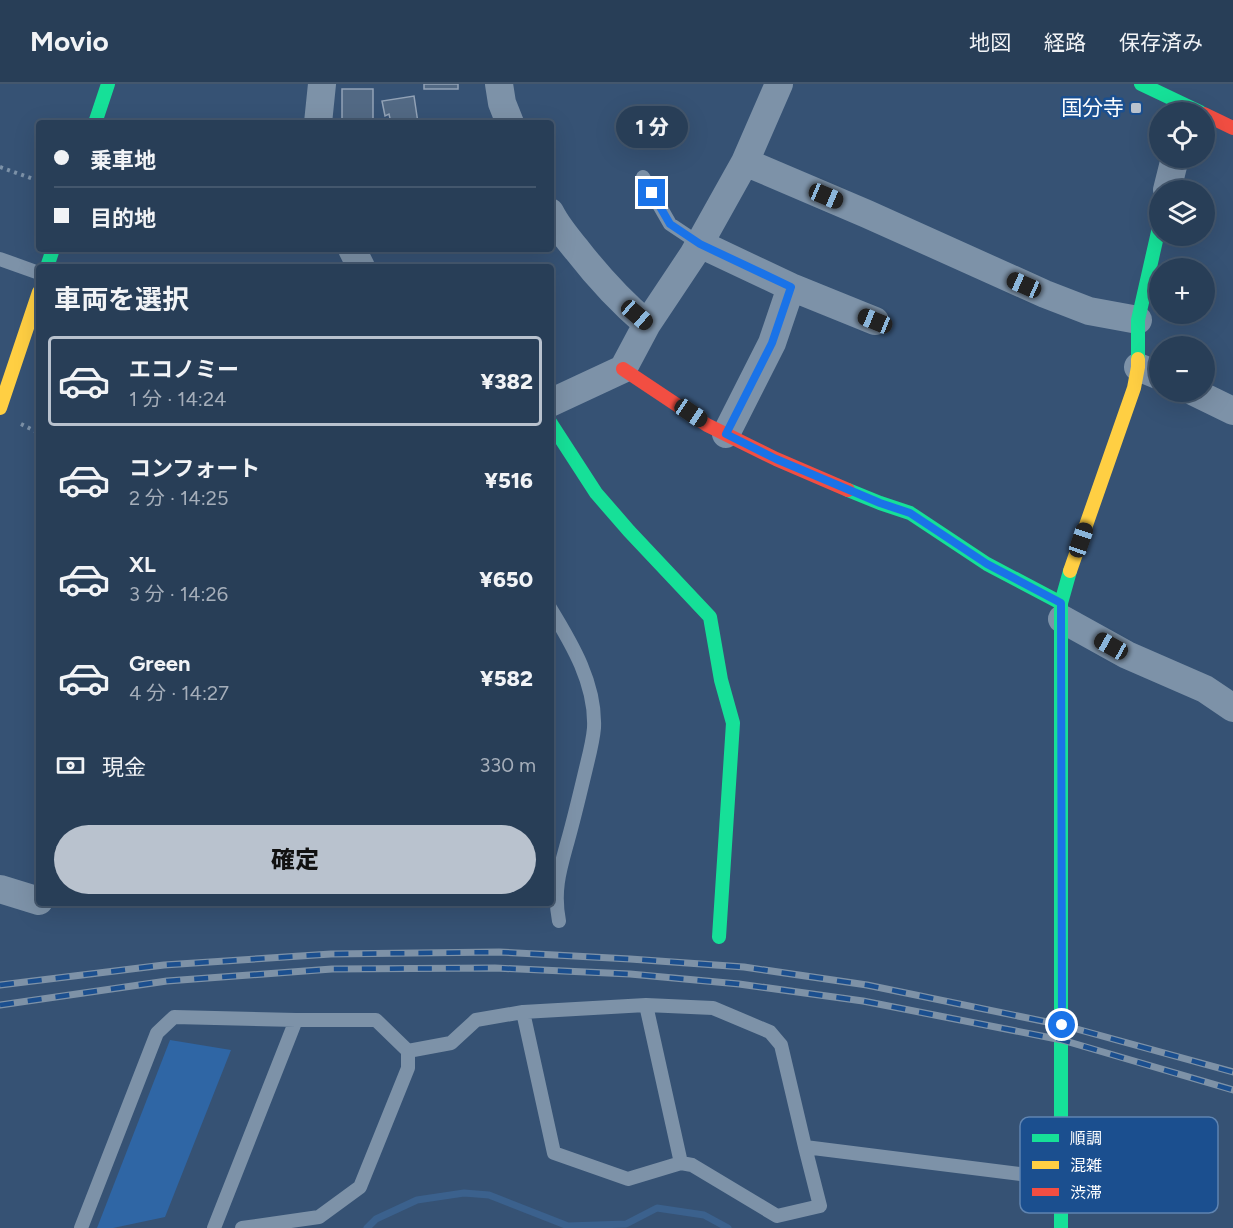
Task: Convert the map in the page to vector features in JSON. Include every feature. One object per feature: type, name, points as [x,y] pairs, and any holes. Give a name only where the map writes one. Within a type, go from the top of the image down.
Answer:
[{"type":"main road","points":[[96,120],[108,84]]},
{"type":"main road","points":[[1141,84],[1176,102]]},
{"type":"main road","points":[[1215,120],[1233,128]]},
{"type":"main road","points":[[1061,1117],[1062,611],[1073,561],[1134,388],[1149,372],[1138,320],[1155,246]]},
{"type":"main road","points":[[0,408],[36,311]]},
{"type":"main road","points":[[623,369],[707,425],[776,459],[880,503],[910,513],[1062,611]]},
{"type":"main road","points":[[554,428],[596,493],[710,617],[721,680],[733,723],[719,937]]},
{"type":"main road","points":[[1061,1213],[1061,1228]]},
{"type":"street","points":[[318,120],[322,84]]},
{"type":"street","points":[[499,84],[502,103],[509,120]]},
{"type":"street","points":[[554,401],[623,369],[647,324],[700,244],[745,162],[779,84]]},
{"type":"street","points":[[745,162],[1045,294],[1089,311],[1138,320]]},
{"type":"street","points":[[554,219],[592,268],[647,324]]},
{"type":"street","points":[[700,244],[791,287],[875,321]]},
{"type":"street","points":[[726,434],[772,343],[791,287]]},
{"type":"street","points":[[1215,402],[1233,411]]},
{"type":"street","points":[[1062,611],[1127,655],[1205,689],[1233,708]]},
{"type":"street","points":[[0,889],[36,900]]},
{"type":"lane","points":[[643,177],[670,224],[700,244]]},
{"type":"lane","points":[[0,259],[36,272]]},
{"type":"lane","points":[[554,615],[581,665],[592,702],[594,726],[583,782],[560,870],[556,904],[559,921]]},
{"type":"lane","points":[[408,1051],[451,1043],[476,1020],[523,1012],[646,1005],[712,1008],[770,1032],[781,1045],[820,1206],[777,1216],[692,1165],[681,1163],[628,1179],[554,1153],[523,1012]]},
{"type":"lane","points":[[646,1005],[681,1163]]},
{"type":"lane","points":[[81,1228],[157,1033],[174,1017],[376,1020],[408,1051],[408,1068],[360,1187],[319,1217],[242,1228]]},
{"type":"lane","points":[[214,1228],[296,1020]]},
{"type":"lane","points":[[805,1147],[1020,1174]]},
{"type":"path","points":[[0,167],[36,180]]},
{"type":"shaded area","points":[[170,1040],[231,1050],[165,1217],[113,1228],[97,1228]]},
{"type":"building","points":[[424,84],[458,84],[458,89],[424,89]]},
{"type":"building","points":[[342,89],[373,89],[373,120],[342,120]]},
{"type":"building","points":[[414,96],[418,120],[390,120],[389,114],[385,116],[382,101]]},
{"type":"waterway","points":[[367,1228],[376,1219],[417,1200],[464,1193],[489,1195],[568,1226],[626,1224],[657,1208],[704,1215],[728,1228]]},
{"type":"railway","points":[[0,985],[164,965],[331,954],[499,952],[744,967],[867,985],[1062,1025],[1233,1072]]},
{"type":"railway","points":[[0,1005],[167,981],[332,969],[495,968],[630,974],[739,984],[863,1001],[1062,1040],[1233,1090]]},
{"type":"traffic: fast","points":[[96,120],[108,84]]},
{"type":"traffic: fast","points":[[1141,84],[1179,102]]},
{"type":"traffic: fast","points":[[1138,359],[1138,320],[1155,246]]},
{"type":"traffic: fast","points":[[48,264],[52,252]]},
{"type":"traffic: fast","points":[[554,428],[596,493],[710,617],[721,680],[733,723],[719,937]]},
{"type":"traffic: fast","points":[[848,490],[910,513],[987,564],[1061,603]]},
{"type":"traffic: fast","points":[[1061,1117],[1061,603],[1070,571]]},
{"type":"traffic: fast","points":[[1061,1213],[1061,1228]]},
{"type":"traffic: slow","points":[[0,408],[36,301]]},
{"type":"traffic: slow","points":[[1070,571],[1134,388],[1138,359]]},
{"type":"traffic: jam","points":[[1215,119],[1233,128]]},
{"type":"traffic: jam","points":[[623,369],[707,425],[776,459],[848,490]]},
{"type":"place","name":"国分寺","points":[[1136,108]]},
{"type":"route","points":[[652,193],[670,224],[700,244],[791,287],[772,343],[726,434],[776,459],[880,503],[910,513],[987,564],[1061,603],[1062,1025]]}]
